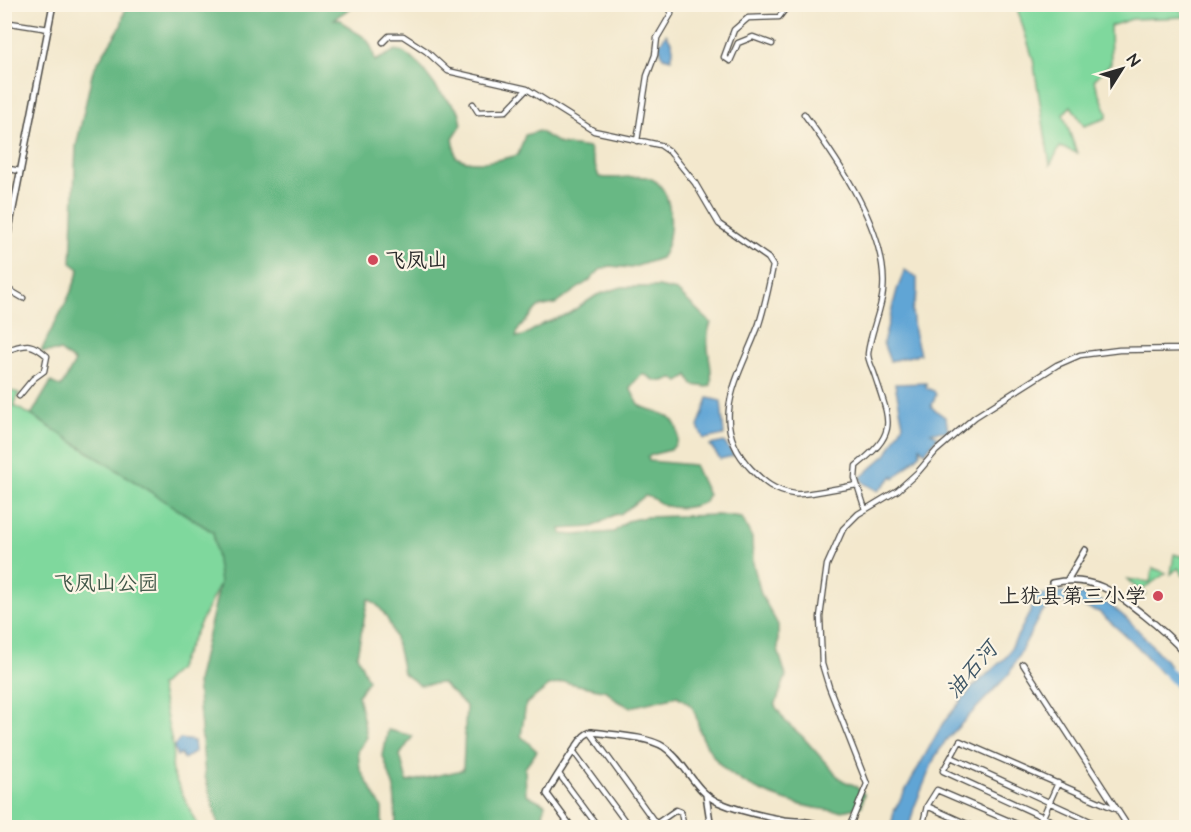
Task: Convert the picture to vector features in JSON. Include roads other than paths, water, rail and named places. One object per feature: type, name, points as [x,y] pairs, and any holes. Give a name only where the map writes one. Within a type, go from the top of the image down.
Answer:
[{"type":"street","points":[[4,255],[53,4]]},
{"type":"street","points":[[637,141],[647,76],[655,55],[657,38],[671,14],[671,4]]},
{"type":"street","points":[[772,44],[753,37],[738,43],[729,61],[724,57],[734,30],[748,18],[779,17],[789,4]]},
{"type":"street","points":[[4,22],[49,29]]},
{"type":"street","points":[[383,42],[389,36],[403,36],[426,51],[448,71],[528,89],[594,131],[660,145],[670,152],[695,183],[719,224],[768,258],[773,266],[758,325],[728,404],[730,432],[743,461],[767,486],[794,494],[857,485]]},
{"type":"street","points":[[472,104],[478,112],[506,111],[528,89]]},
{"type":"street","points":[[804,114],[831,151],[862,206],[875,238],[883,267],[883,291],[868,356],[889,416],[886,435],[876,450],[856,466],[855,478],[865,509]]},
{"type":"street","points":[[4,168],[20,171]]},
{"type":"street","points":[[4,287],[23,298]]},
{"type":"street","points":[[4,351],[21,344],[30,344],[47,356],[44,371],[33,379],[20,396]]},
{"type":"street","points":[[849,828],[867,784],[825,675],[822,664],[820,617],[826,565],[843,530],[858,514],[898,490],[936,451],[975,417],[1057,365],[1080,355],[1119,350],[1184,349],[1186,346]]},
{"type":"street","points":[[1068,579],[1085,550]]},
{"type":"street","points":[[1052,583],[1068,579],[1112,590],[1168,634],[1186,654]]},
{"type":"street","points":[[1023,664],[1130,828]]},
{"type":"street","points":[[590,732],[658,825]]},
{"type":"street","points":[[572,828],[547,794],[549,787],[582,738],[590,732],[650,741],[661,746],[679,761],[706,795],[718,801],[751,813],[818,823],[824,828]]},
{"type":"street","points":[[1067,828],[943,771],[960,741],[1118,810]]},
{"type":"street","points":[[573,752],[630,828]]},
{"type":"street","points":[[951,757],[1105,828]]},
{"type":"street","points":[[559,774],[599,828]]},
{"type":"street","points":[[1038,828],[1058,783]]},
{"type":"street","points":[[922,828],[927,806],[937,790],[1026,828]]},
{"type":"street","points":[[706,795],[711,828]]},
{"type":"street","points":[[927,806],[976,828]]},
{"type":"street","points":[[650,828],[658,825],[676,810],[681,812],[684,828]]},
{"type":"water","points":[[666,34],[673,46],[671,59],[663,57],[659,45]]},
{"type":"water","points":[[905,270],[917,278],[917,294],[912,310],[920,354],[890,361],[883,343],[897,290]]},
{"type":"water","points":[[926,383],[926,388],[934,391],[936,395],[931,407],[946,418],[948,431],[931,432],[938,437],[925,452],[920,447],[920,454],[878,491],[865,484],[860,478],[887,454],[903,424],[895,384]]},
{"type":"water","points":[[708,398],[721,401],[724,435],[704,439],[698,427]]},
{"type":"water","points":[[724,442],[734,456],[720,459],[710,445]]},
{"type":"water","points":[[1061,592],[1093,597],[1114,608],[1170,665],[1161,673],[1137,646],[1099,612],[1058,602],[1041,613],[1009,674],[946,740],[935,757],[914,808],[909,827],[891,827],[894,811],[943,723],[971,689],[1007,656],[1030,612],[1032,600],[1039,595]]},
{"type":"water","points":[[180,739],[194,741],[195,752],[184,759],[181,754],[177,756],[174,746]]},
{"type":"waterway","name":"油石河","points":[[1155,659],[1186,691]]},
{"type":"place","name":"飞凤山","points":[[373,260]]},
{"type":"place","name":"上犹县第三小学","points":[[1158,596]]},
{"type":"park label","name":"飞凤山公园","points":[[106,583]]}]
